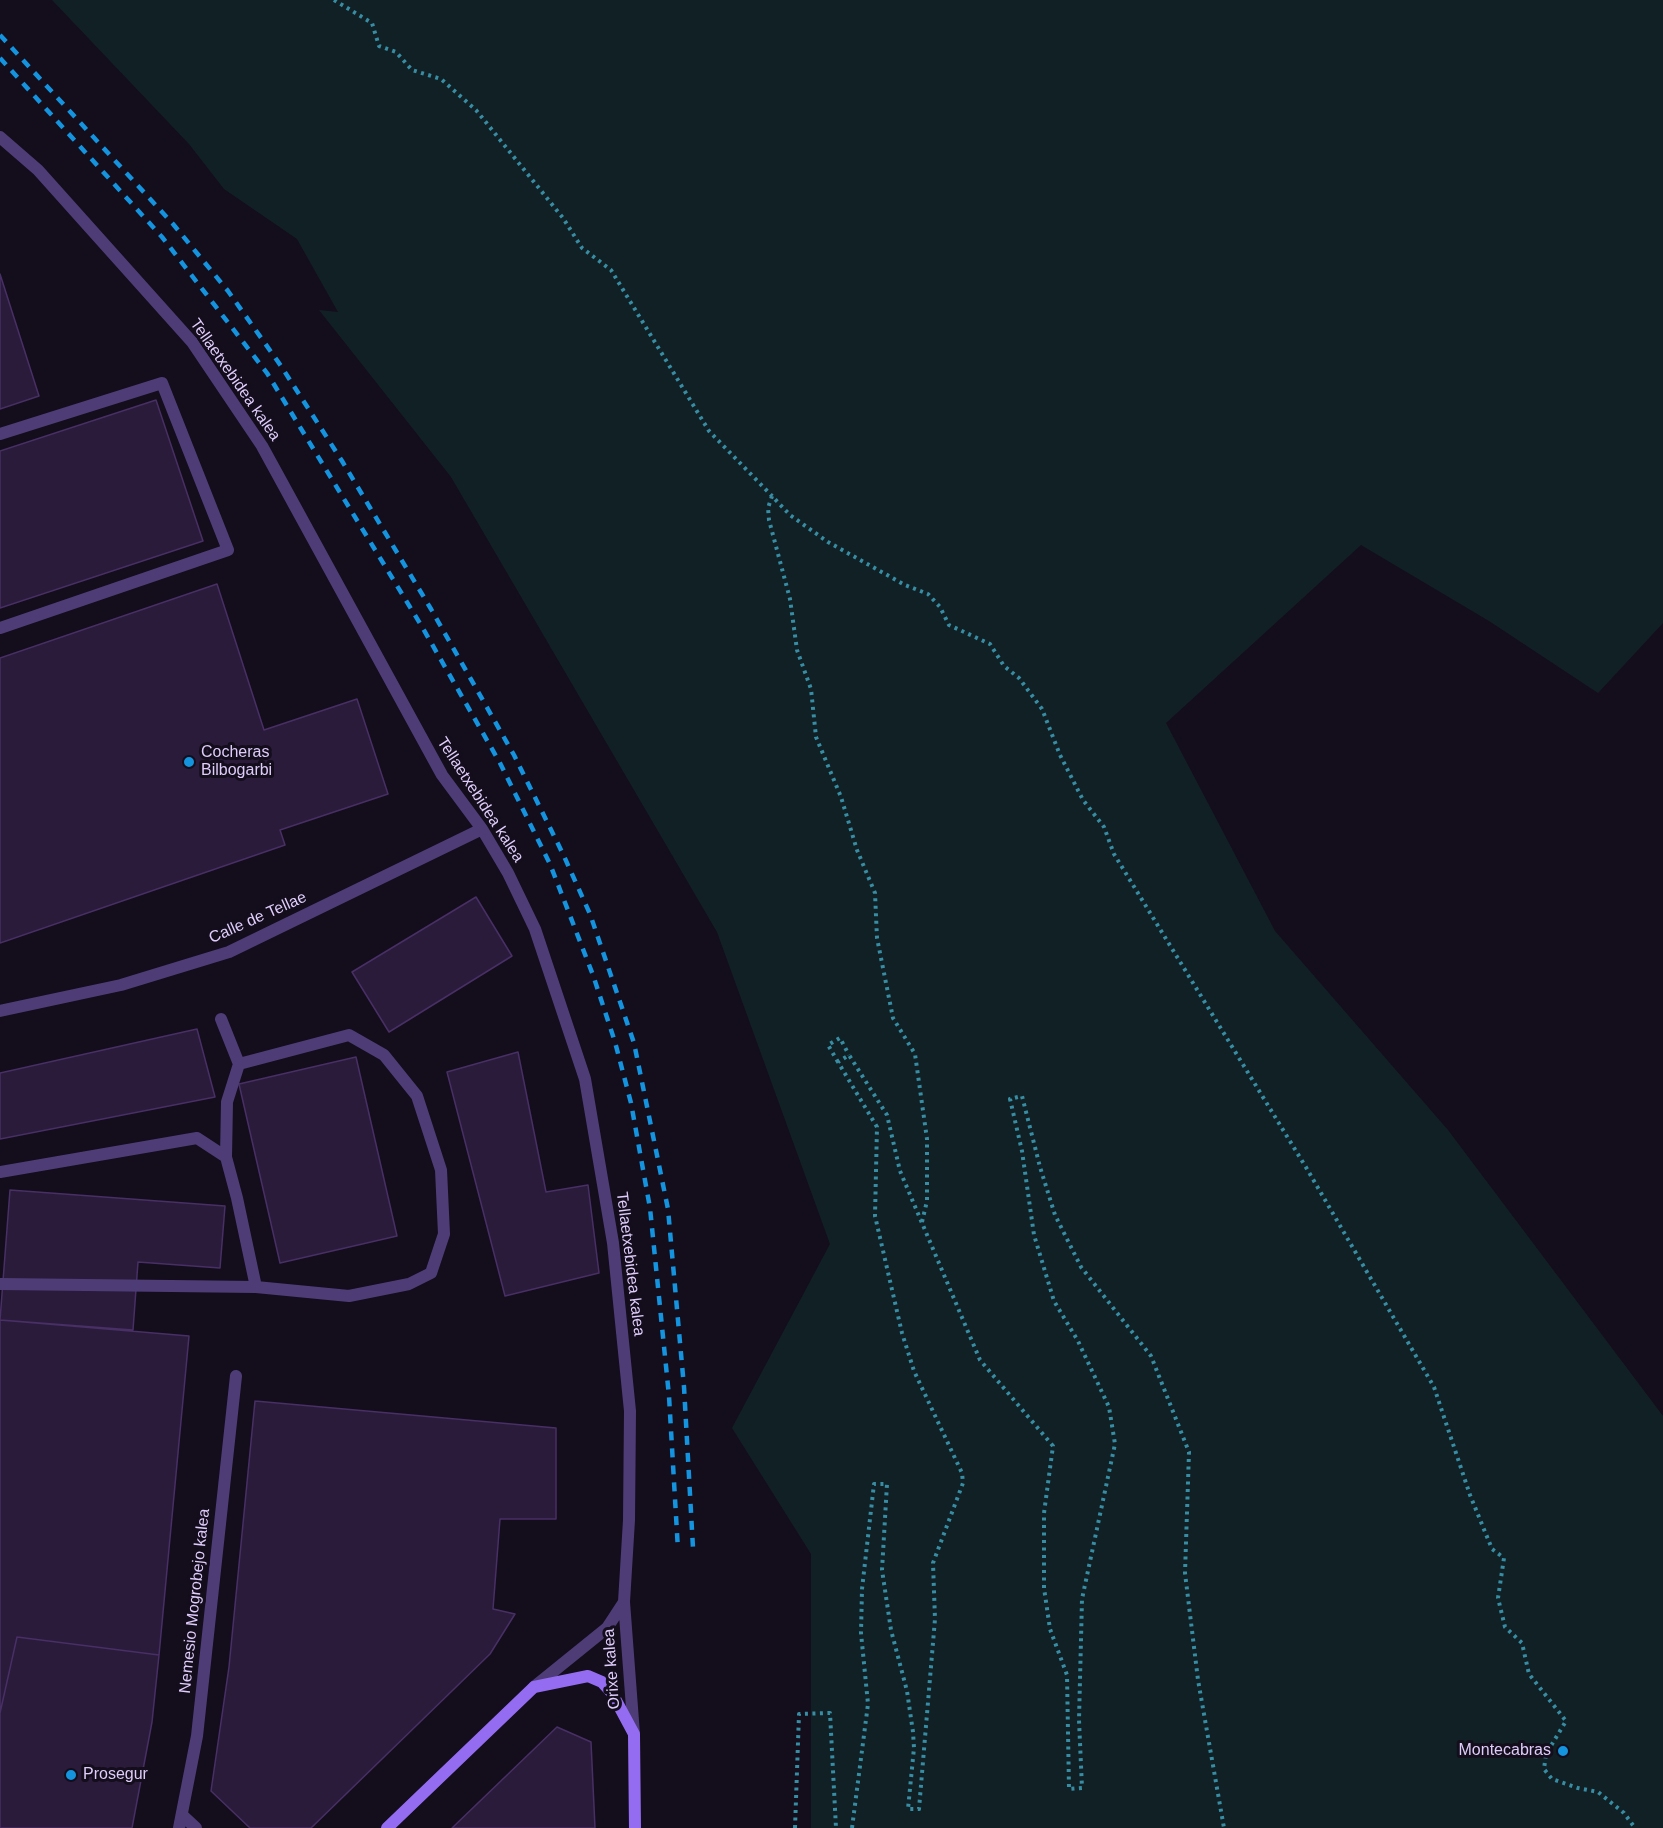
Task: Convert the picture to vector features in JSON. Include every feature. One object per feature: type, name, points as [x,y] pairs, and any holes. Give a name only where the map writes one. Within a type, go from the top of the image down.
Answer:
[{"type":"main road","name":"Orixe kalea","points":[[534,1687],[588,1676],[602,1682],[612,1694],[634,1734],[635,1828]]},
{"type":"main road","points":[[387,1828],[534,1687]]},
{"type":"street","name":"Tellaetxebidea kalea","points":[[0,137],[38,170],[192,342],[267,456],[442,775],[482,829],[508,873],[535,929],[587,1090],[613,1243],[630,1411],[629,1520],[624,1602]]},
{"type":"street","points":[[0,434],[162,384],[228,550],[0,628]]},
{"type":"street","name":"Calle de Tellae","points":[[0,1011],[121,985],[229,952],[482,829]]},
{"type":"street","points":[[221,1020],[240,1064],[227,1102],[226,1157],[256,1287]]},
{"type":"street","points":[[0,1284],[256,1287],[349,1296],[409,1284],[431,1273],[444,1234],[441,1170],[417,1096],[384,1055],[349,1035],[240,1064]]},
{"type":"street","points":[[0,1172],[197,1138],[226,1157]]},
{"type":"street","name":"Nemesio Mogrobejo kalea","points":[[180,1822],[197,1736],[236,1376]]},
{"type":"street","points":[[534,1687],[607,1628],[624,1602]]},
{"type":"street","name":"Orixe kalea","points":[[624,1602],[634,1734]]},
{"type":"street","points":[[180,1822],[196,1828]]},
{"type":"path","points":[[334,0],[372,23],[379,46],[396,52],[412,70],[441,79],[476,110],[563,218],[582,248],[611,270],[709,431],[790,515],[828,542],[905,585],[928,594],[940,608],[949,625],[990,644],[1004,666],[1019,678],[1042,709],[1060,755],[1083,800],[1104,827],[1114,854],[1307,1169],[1434,1387],[1470,1495],[1492,1549],[1504,1558],[1498,1598],[1505,1627],[1522,1643],[1529,1674],[1566,1721],[1546,1754],[1544,1769],[1552,1779],[1598,1792],[1624,1813],[1635,1828]]},
{"type":"path","points":[[772,496],[768,508],[769,520],[790,599],[797,650],[811,689],[816,737],[841,797],[857,850],[875,893],[877,938],[893,1018],[915,1054],[927,1139],[927,1201],[922,1223]]},
{"type":"path","points":[[852,1828],[868,1704],[861,1633],[862,1589],[874,1484],[887,1484],[881,1552],[887,1605],[907,1691],[913,1732],[908,1809],[919,1809],[935,1619],[933,1563],[963,1483],[962,1473],[914,1371],[878,1233],[875,1197],[877,1127],[828,1045],[840,1038],[887,1116],[900,1171],[980,1360],[1053,1446],[1044,1513],[1044,1588],[1050,1629],[1067,1675],[1069,1789],[1082,1788],[1079,1720],[1082,1599],[1115,1444],[1109,1407],[1082,1349],[1054,1301],[1034,1235],[1022,1151],[1010,1099],[1022,1096],[1041,1173],[1062,1233],[1092,1284],[1146,1347],[1166,1391],[1189,1452],[1185,1572],[1200,1691],[1224,1828]]},
{"type":"path","points":[[838,1062],[849,1055]]},
{"type":"path","points":[[795,1828],[799,1714],[830,1713],[836,1828]]},
{"type":"shaded area","points":[[52,0],[1663,0],[1663,623],[1598,693],[1489,621],[1361,545],[1166,723],[1275,931],[1448,1130],[1663,1416],[1663,1828],[811,1828],[811,1554],[732,1428],[830,1244],[717,932],[451,477],[319,310],[338,312],[297,239],[224,189],[189,144]]},
{"type":"building","points":[[0,274],[39,396],[0,409]]},
{"type":"building","points":[[156,400],[203,541],[0,608],[0,451]]},
{"type":"building","name":"Cocheras Bilbogarbi","points":[[217,584],[264,730],[357,699],[388,794],[280,830],[285,845],[0,943],[0,658]]},
{"type":"building","points":[[476,897],[512,956],[389,1032],[352,972]]},
{"type":"building","points":[[197,1029],[215,1097],[0,1139],[0,1073]]},
{"type":"building","points":[[518,1052],[546,1192],[588,1185],[599,1273],[505,1296],[447,1072]]},
{"type":"building","points":[[356,1057],[397,1236],[280,1263],[239,1084]]},
{"type":"building","points":[[10,1190],[225,1206],[220,1268],[138,1262],[133,1330],[0,1320]]},
{"type":"building","points":[[0,1320],[189,1336],[159,1655],[17,1637],[0,1713]]},
{"type":"building","points":[[255,1401],[556,1428],[556,1519],[500,1519],[493,1609],[515,1614],[490,1654],[311,1828],[250,1828],[211,1791],[229,1667]]},
{"type":"building","name":"Prosegur","points":[[17,1637],[159,1655],[152,1722],[132,1828],[0,1828],[0,1713]]},
{"type":"building","points":[[557,1727],[591,1742],[595,1828],[452,1828]]},
{"type":"railway","points":[[0,35],[173,224],[228,291],[281,366],[342,461],[431,609],[514,755],[563,854],[590,914],[634,1043],[668,1209],[684,1387],[693,1548]]},
{"type":"railway","points":[[0,58],[162,237],[267,373],[421,625],[500,763],[550,864],[593,975],[615,1042],[631,1103],[650,1208],[669,1396],[678,1550]]},
{"type":"place","name":"Cocheras Bilbogarbi","points":[[189,762]]},
{"type":"place","name":"Montecabras","points":[[1563,1751]]},
{"type":"place","name":"Prosegur","points":[[71,1775]]}]
